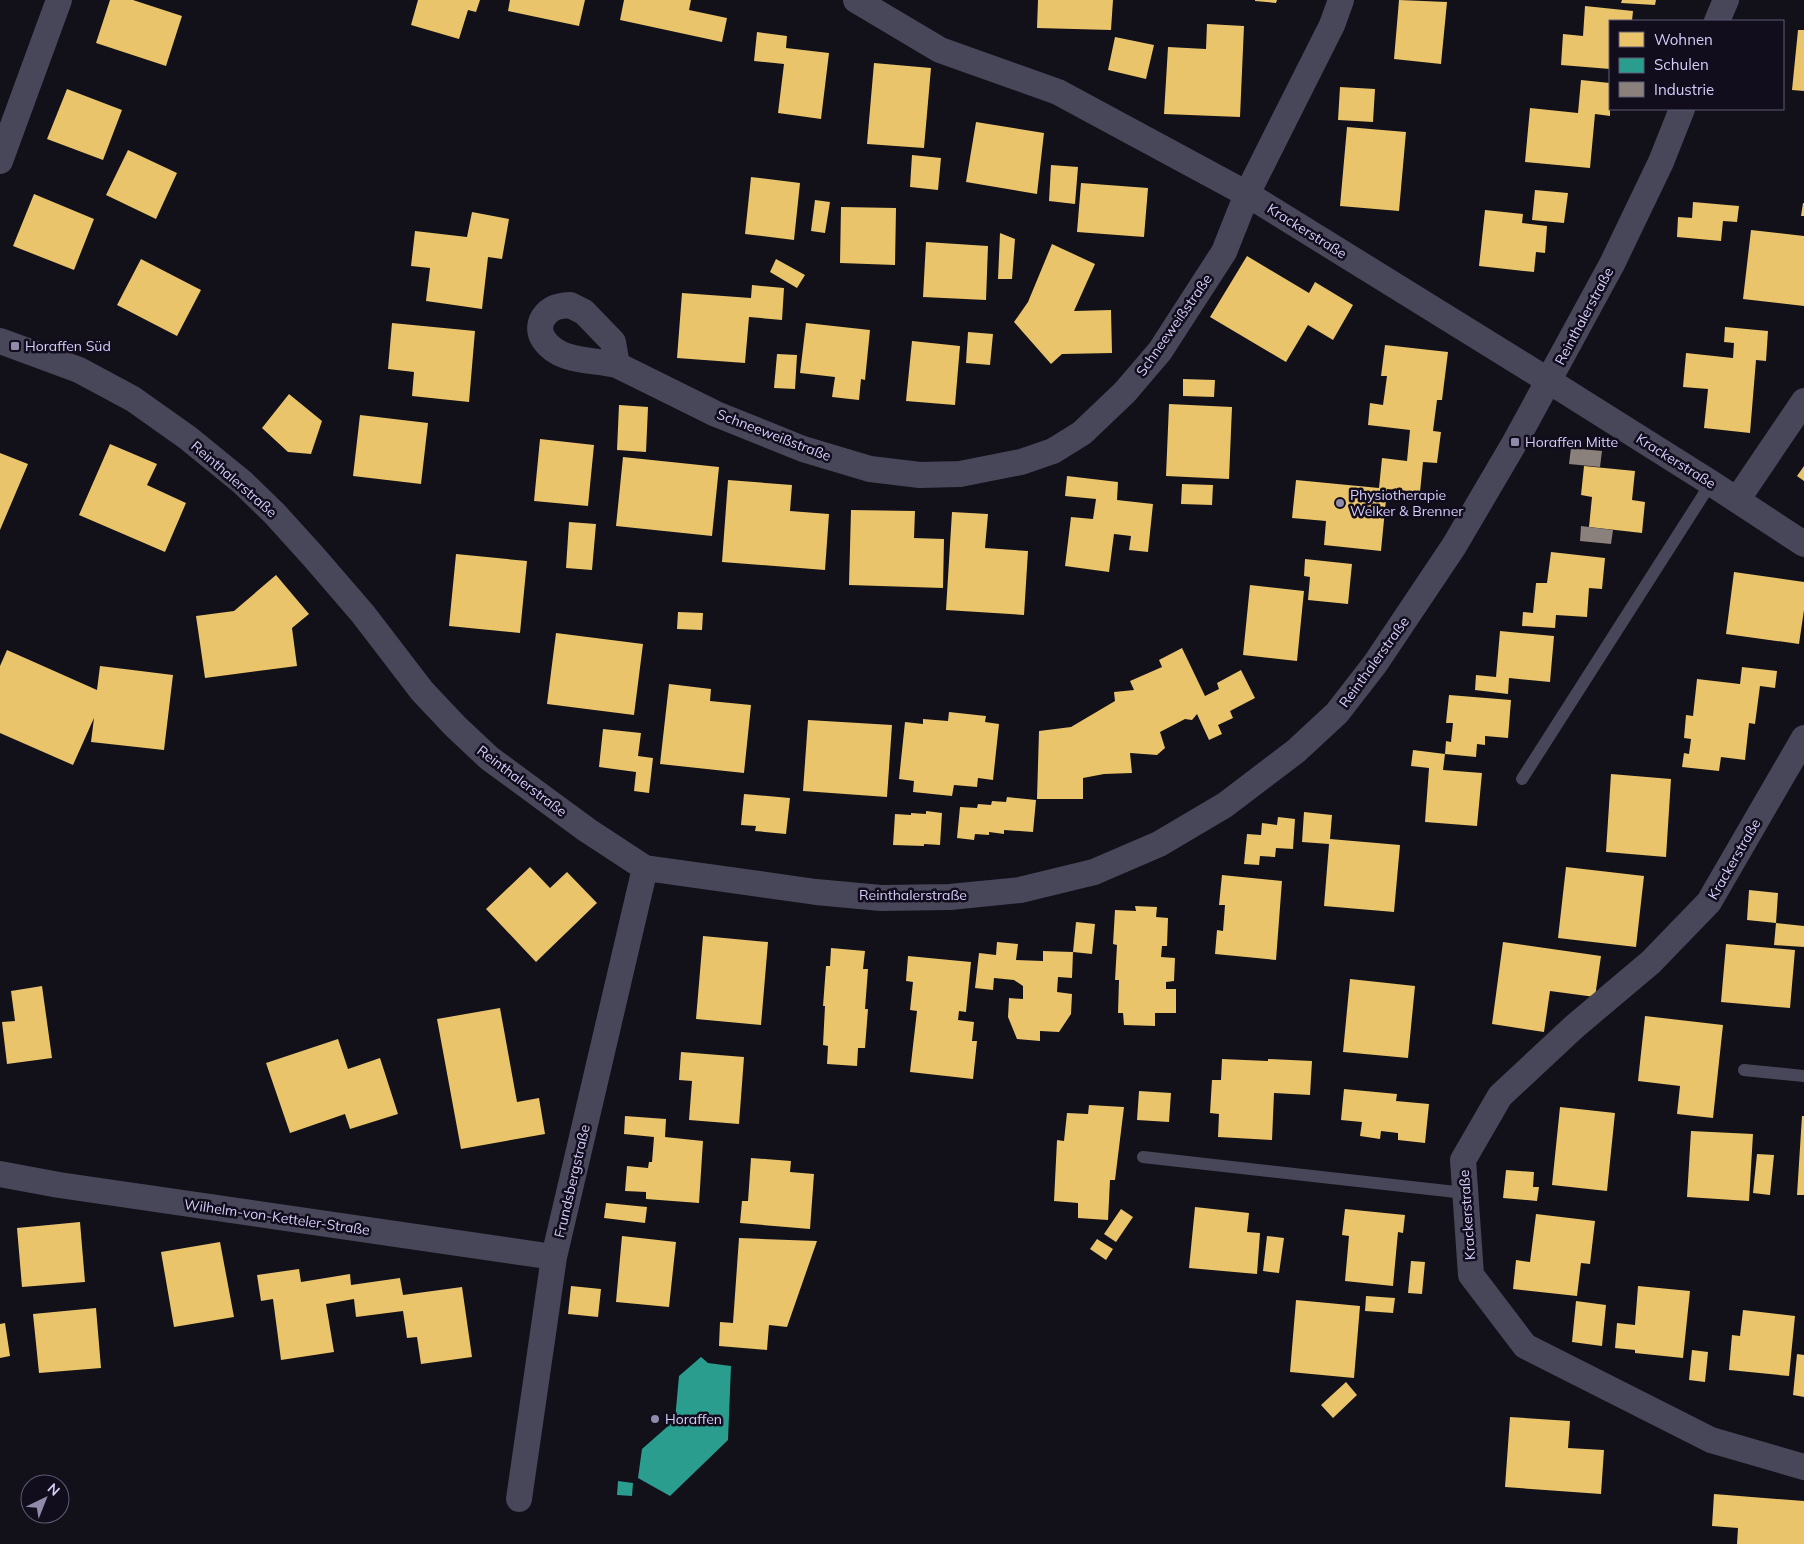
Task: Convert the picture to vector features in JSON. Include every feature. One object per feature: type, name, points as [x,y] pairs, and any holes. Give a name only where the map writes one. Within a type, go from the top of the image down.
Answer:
[{"type":"street","points":[[0,161],[59,0]]},
{"type":"street","name":"Krackerstraße","points":[[856,0],[940,50],[1058,92],[1247,194],[1549,381],[1804,544]]},
{"type":"street","name":"Schneeweißstraße","points":[[616,365],[733,421],[803,450],[870,469],[920,475],[960,474],[1021,462],[1053,451],[1082,433],[1126,392],[1160,351],[1224,252],[1247,194],[1332,25],[1341,0]]},
{"type":"street","points":[[1717,20],[1726,0]]},
{"type":"street","name":"Reinthalerstraße","points":[[0,341],[79,370],[133,399],[188,438],[242,482],[274,513],[363,614],[422,691],[489,758],[588,830],[645,868],[816,892],[881,898],[950,897],[1020,890],[1094,872],[1160,844],[1225,805],[1296,752],[1337,713],[1375,664],[1454,546],[1549,381],[1612,264],[1660,162],[1682,110]]},
{"type":"street","points":[[1737,500],[1804,401]]},
{"type":"street","name":"Krackerstraße","points":[[1804,738],[1709,902],[1651,962],[1574,1027],[1500,1096],[1462,1160],[1471,1275],[1525,1346],[1711,1440],[1804,1467]]},
{"type":"street","name":"Frundsbergstraße","points":[[519,1498],[554,1257],[645,868]]},
{"type":"street","name":"Wilhelm-von-Ketteler-Straße","points":[[0,1174],[59,1186],[554,1257]]},
{"type":"lane","points":[[1522,779],[1711,483]]},
{"type":"lane","points":[[1744,1070],[1804,1076]]},
{"type":"lane","points":[[1143,1157],[1465,1193]]},
{"type":"building: Wohnen","points":[[110,0],[133,0],[182,16],[166,66],[96,43]]},
{"type":"building: Wohnen","points":[[418,0],[480,0],[476,12],[468,10],[459,39],[411,25]]},
{"type":"building: Wohnen","points":[[510,0],[585,0],[579,26],[508,11]]},
{"type":"building: Wohnen","points":[[624,0],[691,0],[689,10],[727,18],[722,42],[620,20]]},
{"type":"building: Wohnen","points":[[1038,0],[1113,0],[1111,30],[1037,28]]},
{"type":"building: Wohnen","points":[[1255,0],[1277,0],[1276,3]]},
{"type":"building: Wohnen","points":[[1399,0],[1447,2],[1441,64],[1394,59]]},
{"type":"building: Wohnen","points":[[1622,0],[1656,0],[1655,5],[1621,3]]},
{"type":"building: Wohnen","points":[[1585,6],[1633,11],[1632,20],[1609,20],[1609,69],[1561,65],[1563,34],[1583,36]]},
{"type":"building: Wohnen","points":[[1207,24],[1244,26],[1240,117],[1164,114],[1168,47],[1206,49]]},
{"type":"building: Wohnen","points":[[1798,30],[1804,30],[1804,91],[1792,90]]},
{"type":"building: Wohnen","points":[[757,32],[787,36],[786,48],[829,53],[821,119],[778,113],[784,64],[754,61]]},
{"type":"building: Wohnen","points":[[1115,37],[1154,45],[1146,79],[1108,70]]},
{"type":"building: Wohnen","points":[[874,63],[931,68],[924,148],[867,144]]},
{"type":"building: Wohnen","points":[[1581,80],[1609,83],[1610,116],[1595,114],[1590,168],[1525,162],[1530,108],[1578,113]]},
{"type":"building: Wohnen","points":[[1340,87],[1375,89],[1373,122],[1338,120]]},
{"type":"building: Wohnen","points":[[67,89],[122,110],[103,160],[47,139]]},
{"type":"building: Wohnen","points":[[976,122],[1044,133],[1037,194],[966,182]]},
{"type":"building: Wohnen","points":[[1347,127],[1406,132],[1399,211],[1340,206]]},
{"type":"building: Wohnen","points":[[128,150],[177,173],[156,219],[106,195]]},
{"type":"building: Wohnen","points":[[912,155],[941,158],[938,190],[910,187]]},
{"type":"building: Wohnen","points":[[1051,165],[1078,167],[1075,204],[1049,201]]},
{"type":"building: Wohnen","points":[[751,177],[800,183],[794,240],[745,234]]},
{"type":"building: Wohnen","points":[[1081,183],[1148,188],[1144,237],[1077,232]]},
{"type":"building: Wohnen","points":[[1535,190],[1568,193],[1564,223],[1532,220]]},
{"type":"building: Wohnen","points":[[34,194],[94,219],[74,270],[13,246]]},
{"type":"building: Wohnen","points":[[815,200],[830,202],[825,233],[811,231]]},
{"type":"building: Wohnen","points":[[1693,202],[1739,206],[1737,222],[1723,221],[1721,241],[1677,237],[1678,217],[1692,218]]},
{"type":"building: Wohnen","points":[[1803,203],[1804,216],[1801,216]]},
{"type":"building: Wohnen","points":[[841,207],[896,208],[895,265],[840,263]]},
{"type":"building: Wohnen","points":[[1485,210],[1523,214],[1522,223],[1547,226],[1545,253],[1536,252],[1534,272],[1479,266]]},
{"type":"building: Wohnen","points":[[472,212],[509,219],[502,259],[488,257],[482,309],[426,301],[430,268],[411,266],[415,231],[467,237]]},
{"type":"building: Wohnen","points":[[1751,230],[1804,236],[1804,306],[1743,299]]},
{"type":"building: Wohnen","points":[[1000,233],[1015,239],[1012,279],[998,279]]},
{"type":"building: Wohnen","points":[[926,242],[988,246],[986,300],[923,297]]},
{"type":"building: Wohnen","points":[[1052,244],[1095,264],[1074,311],[1111,310],[1112,353],[1062,354],[1051,364],[1014,322],[1028,302]]},
{"type":"building: Wohnen","points":[[1247,256],[1309,293],[1315,282],[1353,305],[1333,340],[1308,325],[1286,362],[1210,317]]},
{"type":"building: Wohnen","points":[[141,259],[201,290],[177,336],[117,305]]},
{"type":"building: Wohnen","points":[[776,259],[805,275],[797,288],[770,272]]},
{"type":"building: Wohnen","points":[[752,285],[784,288],[782,320],[749,317],[745,363],[677,358],[682,293],[751,298]]},
{"type":"building: Wohnen","points":[[392,323],[475,331],[469,402],[412,396],[414,372],[388,369]]},
{"type":"building: Wohnen","points":[[806,323],[870,330],[865,380],[861,379],[859,400],[832,397],[835,377],[800,373]]},
{"type":"building: Wohnen","points":[[1725,327],[1768,331],[1766,361],[1756,360],[1750,433],[1704,428],[1708,389],[1683,387],[1686,353],[1733,358],[1734,343],[1724,342]]},
{"type":"building: Wohnen","points":[[968,332],[993,334],[990,365],[966,363]]},
{"type":"building: Wohnen","points":[[912,341],[960,346],[955,405],[906,401]]},
{"type":"building: Wohnen","points":[[1385,345],[1448,352],[1442,400],[1437,400],[1433,431],[1441,432],[1437,463],[1423,462],[1420,492],[1387,489],[1381,551],[1324,545],[1326,521],[1292,518],[1296,480],[1379,488],[1382,458],[1407,461],[1410,430],[1368,425],[1370,403],[1383,405],[1387,376],[1381,376]]},
{"type":"building: Wohnen","points":[[777,354],[797,355],[795,389],[774,388]]},
{"type":"building: Wohnen","points":[[1183,379],[1215,380],[1214,397],[1183,396]]},
{"type":"building: Wohnen","points":[[289,394],[322,421],[311,454],[288,452],[262,428]]},
{"type":"building: Wohnen","points":[[1169,404],[1232,407],[1229,479],[1166,476]]},
{"type":"building: Wohnen","points":[[619,405],[648,407],[646,452],[617,450]]},
{"type":"building: Wohnen","points":[[360,415],[428,423],[421,484],[353,476]]},
{"type":"building: Wohnen","points":[[540,439],[594,445],[588,506],[534,501]]},
{"type":"building: Wohnen","points":[[110,444],[157,464],[147,485],[186,503],[165,552],[79,515]]},
{"type":"building: Wohnen","points":[[0,453],[28,464],[0,530]]},
{"type":"building: Wohnen","points":[[623,457],[719,467],[712,536],[616,526]]},
{"type":"building: Wohnen","points":[[1584,466],[1635,471],[1632,500],[1645,502],[1642,533],[1589,527],[1592,497],[1581,495]]},
{"type":"building: Wohnen","points":[[1804,466],[1804,481],[1797,476]]},
{"type":"building: Wohnen","points":[[1067,476],[1118,482],[1117,500],[1153,504],[1148,552],[1129,550],[1131,536],[1114,534],[1109,572],[1065,566],[1071,517],[1093,519],[1096,499],[1065,496]]},
{"type":"building: Wohnen","points":[[728,480],[792,485],[790,511],[829,514],[825,570],[722,562]]},
{"type":"building: Wohnen","points":[[1182,484],[1213,485],[1212,505],[1181,504]]},
{"type":"building: Wohnen","points":[[851,510],[915,511],[914,538],[944,539],[943,588],[849,585]]},
{"type":"building: Wohnen","points":[[952,512],[988,514],[985,548],[1028,551],[1024,615],[946,610]]},
{"type":"building: Wohnen","points":[[569,522],[596,524],[592,570],[566,568]]},
{"type":"building: Wohnen","points":[[1551,552],[1605,558],[1602,589],[1589,588],[1587,617],[1556,615],[1555,628],[1522,626],[1523,612],[1533,613],[1536,583],[1547,583]]},
{"type":"building: Wohnen","points":[[456,554],[527,561],[520,633],[449,626]]},
{"type":"building: Wohnen","points":[[1305,559],[1352,564],[1348,604],[1308,600],[1310,577],[1304,576]]},
{"type":"building: Wohnen","points":[[1734,572],[1804,582],[1804,610],[1799,644],[1726,634]]},
{"type":"building: Wohnen","points":[[276,575],[309,614],[292,628],[297,666],[205,678],[196,616],[234,611]]},
{"type":"building: Wohnen","points":[[1250,585],[1304,591],[1297,661],[1243,655]]},
{"type":"building: Wohnen","points":[[678,612],[703,613],[702,630],[677,629]]},
{"type":"building: Wohnen","points":[[1500,631],[1554,636],[1550,682],[1509,678],[1508,694],[1475,690],[1476,675],[1496,677]]},
{"type":"building: Wohnen","points":[[556,633],[643,644],[634,715],[547,704]]},
{"type":"building: Wohnen","points":[[1182,648],[1205,696],[1219,689],[1217,683],[1241,670],[1255,698],[1230,711],[1233,718],[1218,725],[1222,734],[1209,740],[1197,714],[1192,720],[1185,719],[1160,732],[1165,748],[1157,755],[1130,753],[1132,773],[1104,774],[1083,778],[1083,799],[1037,799],[1039,731],[1071,727],[1115,701],[1114,692],[1134,690],[1130,681],[1162,667],[1159,660]]},
{"type":"building: Wohnen","points":[[7,650],[97,690],[100,666],[173,675],[164,750],[91,742],[94,718],[73,765],[0,733],[0,666]]},
{"type":"building: Wohnen","points":[[1742,667],[1777,671],[1775,688],[1760,686],[1755,724],[1749,723],[1745,760],[1721,757],[1719,771],[1682,767],[1684,753],[1689,754],[1691,739],[1684,738],[1686,715],[1693,716],[1697,679],[1740,684]]},
{"type":"building: Wohnen","points":[[669,684],[711,689],[710,701],[751,705],[744,773],[660,764]]},
{"type":"building: Wohnen","points":[[1449,695],[1511,700],[1508,738],[1485,736],[1485,745],[1477,744],[1476,757],[1445,754],[1446,741],[1451,742],[1453,723],[1446,723]]},
{"type":"building: Wohnen","points":[[949,712],[986,716],[985,722],[999,724],[993,780],[978,778],[977,787],[954,785],[952,796],[913,792],[914,781],[899,779],[905,722],[923,724],[923,719],[948,721]]},
{"type":"building: Wohnen","points":[[808,720],[892,725],[887,797],[803,791]]},
{"type":"building: Wohnen","points":[[603,729],[641,733],[638,756],[653,758],[649,793],[634,791],[636,772],[599,767]]},
{"type":"building: Wohnen","points":[[1413,750],[1445,754],[1443,770],[1482,773],[1477,826],[1425,822],[1429,768],[1411,766]]},
{"type":"building: Wohnen","points":[[1611,774],[1671,779],[1666,857],[1606,852]]},
{"type":"building: Wohnen","points":[[744,794],[790,798],[786,834],[755,831],[756,826],[741,825]]},
{"type":"building: Wohnen","points":[[1007,797],[1036,800],[1033,832],[1004,830],[1004,834],[989,832],[989,835],[975,834],[974,840],[957,838],[960,807],[977,808],[978,804],[991,805],[992,801],[1006,802]]},
{"type":"building: Wohnen","points":[[926,811],[942,813],[940,845],[893,845],[895,814],[926,814]]},
{"type":"building: Wohnen","points":[[1304,812],[1332,815],[1330,839],[1400,845],[1394,912],[1324,906],[1329,844],[1302,842]]},
{"type":"building: Wohnen","points":[[1278,817],[1295,819],[1293,849],[1276,848],[1275,857],[1260,856],[1259,865],[1244,864],[1247,834],[1261,835],[1262,823],[1277,825]]},
{"type":"building: Wohnen","points":[[530,867],[550,888],[567,872],[597,903],[536,962],[486,909]]},
{"type":"building: Wohnen","points":[[1566,867],[1644,876],[1636,947],[1558,938]]},
{"type":"building: Wohnen","points":[[1222,875],[1282,881],[1276,960],[1215,954],[1217,930],[1223,931],[1225,905],[1219,905]]},
{"type":"building: Wohnen","points":[[1749,890],[1778,893],[1776,923],[1747,920]]},
{"type":"building: Wohnen","points":[[1135,906],[1157,907],[1156,917],[1168,918],[1167,946],[1162,946],[1161,957],[1175,958],[1174,981],[1166,982],[1166,989],[1176,989],[1176,1013],[1155,1013],[1155,1026],[1124,1025],[1123,1013],[1118,1013],[1119,980],[1115,980],[1117,945],[1113,944],[1115,910],[1136,911]]},
{"type":"building: Wohnen","points":[[1076,922],[1095,924],[1092,954],[1073,952]]},
{"type":"building: Wohnen","points":[[1776,923],[1804,926],[1804,947],[1774,945]]},
{"type":"building: Wohnen","points":[[703,936],[768,942],[761,1025],[696,1019]]},
{"type":"building: Wohnen","points":[[997,942],[1018,944],[1016,960],[1043,961],[1043,951],[1073,952],[1072,978],[1058,977],[1057,992],[1072,994],[1071,1014],[1059,1032],[1040,1031],[1040,1041],[1017,1039],[1008,1017],[1009,998],[1023,999],[1023,986],[1014,980],[994,978],[993,990],[975,988],[979,953],[996,955]]},
{"type":"building: Wohnen","points":[[1503,942],[1601,956],[1595,997],[1550,991],[1544,1032],[1492,1024]]},
{"type":"building: Wohnen","points":[[1726,944],[1795,950],[1790,1008],[1721,1002]]},
{"type":"building: Wohnen","points":[[831,948],[865,951],[863,969],[868,969],[865,1009],[868,1009],[865,1048],[858,1048],[857,1066],[827,1064],[828,1046],[823,1045],[825,1006],[823,1006],[826,966],[830,966]]},
{"type":"building: Wohnen","points":[[908,956],[971,962],[966,1012],[959,1011],[958,1020],[974,1022],[972,1041],[977,1041],[973,1079],[910,1072],[917,1011],[910,1010],[913,982],[906,981]]},
{"type":"building: Wohnen","points":[[1350,979],[1415,986],[1408,1058],[1343,1052]]},
{"type":"building: Wohnen","points":[[42,986],[52,1058],[7,1064],[2,1022],[15,1021],[11,991]]},
{"type":"building: Wohnen","points":[[500,1008],[517,1102],[539,1098],[545,1134],[461,1149],[437,1019]]},
{"type":"building: Wohnen","points":[[1645,1016],[1723,1025],[1713,1118],[1677,1114],[1680,1086],[1638,1081]]},
{"type":"building: Wohnen","points":[[338,1039],[348,1069],[380,1058],[398,1114],[350,1129],[345,1114],[290,1133],[266,1063]]},
{"type":"building: Wohnen","points":[[681,1052],[744,1057],[739,1124],[689,1120],[692,1081],[679,1080]]},
{"type":"building: Wohnen","points":[[1222,1059],[1312,1061],[1310,1095],[1274,1093],[1272,1140],[1218,1137],[1219,1114],[1210,1113],[1212,1080],[1221,1080]]},
{"type":"building: Wohnen","points":[[1344,1089],[1397,1094],[1396,1101],[1429,1104],[1425,1143],[1398,1140],[1398,1133],[1381,1131],[1380,1139],[1360,1136],[1362,1122],[1341,1120]]},
{"type":"building: Wohnen","points":[[1139,1091],[1171,1093],[1169,1122],[1137,1120]]},
{"type":"building: Wohnen","points":[[1089,1105],[1124,1107],[1115,1180],[1110,1180],[1108,1220],[1078,1218],[1078,1203],[1054,1201],[1057,1140],[1064,1141],[1067,1113],[1088,1114]]},
{"type":"building: Wohnen","points":[[1560,1107],[1615,1113],[1607,1191],[1552,1185]]},
{"type":"building: Wohnen","points":[[625,1116],[666,1119],[665,1137],[703,1141],[699,1203],[646,1199],[646,1192],[625,1191],[627,1166],[648,1168],[649,1162],[652,1162],[654,1137],[624,1134]]},
{"type":"building: Wohnen","points":[[1802,1116],[1804,1116],[1804,1195],[1797,1195]]},
{"type":"building: Wohnen","points":[[1691,1131],[1753,1134],[1749,1201],[1687,1197]]},
{"type":"building: Wohnen","points":[[1757,1154],[1774,1155],[1770,1195],[1753,1193]]},
{"type":"building: Wohnen","points":[[751,1158],[791,1161],[790,1172],[814,1174],[810,1229],[740,1223],[742,1201],[748,1201]]},
{"type":"building: Wohnen","points":[[1506,1170],[1534,1172],[1533,1187],[1539,1187],[1537,1201],[1503,1198]]},
{"type":"building: Wohnen","points":[[606,1203],[647,1207],[645,1223],[604,1218]]},
{"type":"building: Wohnen","points":[[1195,1207],[1249,1213],[1247,1232],[1260,1233],[1257,1274],[1189,1268]]},
{"type":"building: Wohnen","points":[[1121,1209],[1133,1217],[1116,1242],[1104,1234]]},
{"type":"building: Wohnen","points":[[1345,1209],[1405,1215],[1403,1233],[1398,1232],[1393,1286],[1345,1281],[1349,1236],[1342,1235]]},
{"type":"building: Wohnen","points":[[1536,1214],[1595,1221],[1590,1264],[1581,1263],[1577,1296],[1513,1289],[1516,1260],[1530,1262]]},
{"type":"building: Wohnen","points":[[80,1222],[85,1282],[22,1287],[17,1228]]},
{"type":"building: Wohnen","points":[[622,1236],[676,1242],[669,1307],[616,1302]]},
{"type":"building: Wohnen","points":[[1267,1236],[1284,1238],[1279,1273],[1263,1271]]},
{"type":"building: Wohnen","points":[[739,1238],[817,1241],[787,1327],[769,1325],[767,1350],[719,1346],[720,1322],[733,1323]]},
{"type":"building: Wohnen","points":[[1097,1239],[1113,1249],[1106,1260],[1090,1249]]},
{"type":"building: Wohnen","points":[[220,1242],[234,1317],[174,1327],[161,1252]]},
{"type":"building: Wohnen","points":[[1411,1261],[1425,1262],[1422,1294],[1408,1293]]},
{"type":"building: Wohnen","points":[[299,1269],[301,1282],[350,1274],[351,1285],[400,1278],[403,1295],[462,1287],[472,1357],[421,1364],[417,1337],[407,1338],[403,1311],[356,1317],[354,1299],[326,1304],[334,1352],[281,1360],[273,1299],[261,1301],[257,1275]]},
{"type":"building: Wohnen","points":[[571,1286],[601,1289],[598,1317],[568,1314]]},
{"type":"building: Wohnen","points":[[1638,1286],[1690,1291],[1683,1358],[1635,1353],[1635,1350],[1615,1348],[1617,1323],[1635,1325]]},
{"type":"building: Wohnen","points":[[1366,1296],[1395,1298],[1393,1313],[1365,1311]]},
{"type":"building: Wohnen","points":[[1296,1300],[1360,1306],[1354,1378],[1290,1372]]},
{"type":"building: Wohnen","points":[[1576,1301],[1606,1305],[1602,1346],[1572,1342]]},
{"type":"building: Wohnen","points":[[96,1308],[101,1368],[39,1373],[33,1314]]},
{"type":"building: Wohnen","points":[[1743,1310],[1795,1316],[1789,1376],[1729,1370],[1732,1335],[1740,1336]]},
{"type":"building: Wohnen","points":[[5,1323],[10,1356],[0,1358],[0,1324]]},
{"type":"building: Wohnen","points":[[1692,1350],[1708,1352],[1705,1382],[1689,1380]]},
{"type":"building: Wohnen","points":[[1797,1354],[1804,1355],[1804,1397],[1793,1395]]},
{"type":"building: Wohnen","points":[[1346,1382],[1357,1395],[1333,1418],[1321,1405]]},
{"type":"building: Wohnen","points":[[1510,1417],[1570,1421],[1568,1448],[1604,1450],[1601,1494],[1505,1487]]},
{"type":"building: Wohnen","points":[[1714,1494],[1804,1501],[1804,1544],[1737,1544],[1738,1528],[1712,1526]]},
{"type":"building: Schulen","points":[[701,1357],[708,1363],[731,1366],[728,1440],[670,1496],[638,1478],[642,1449],[675,1420],[679,1376]]},
{"type":"building: Schulen","points":[[618,1481],[633,1483],[632,1496],[617,1495]]},
{"type":"building: Industrie","points":[[1571,448],[1602,451],[1600,467],[1569,464]]},
{"type":"building: Industrie","points":[[1581,526],[1613,530],[1611,544],[1580,541]]},
{"type":"place","name":"Horaffen Süd","points":[[15,346]]},
{"type":"place","name":"Horaffen Mitte","points":[[1515,442]]},
{"type":"place","name":"Physiotherapie Welker & Brenner","points":[[1340,503]]},
{"type":"place","name":"Horaffen","points":[[655,1419]]}]
